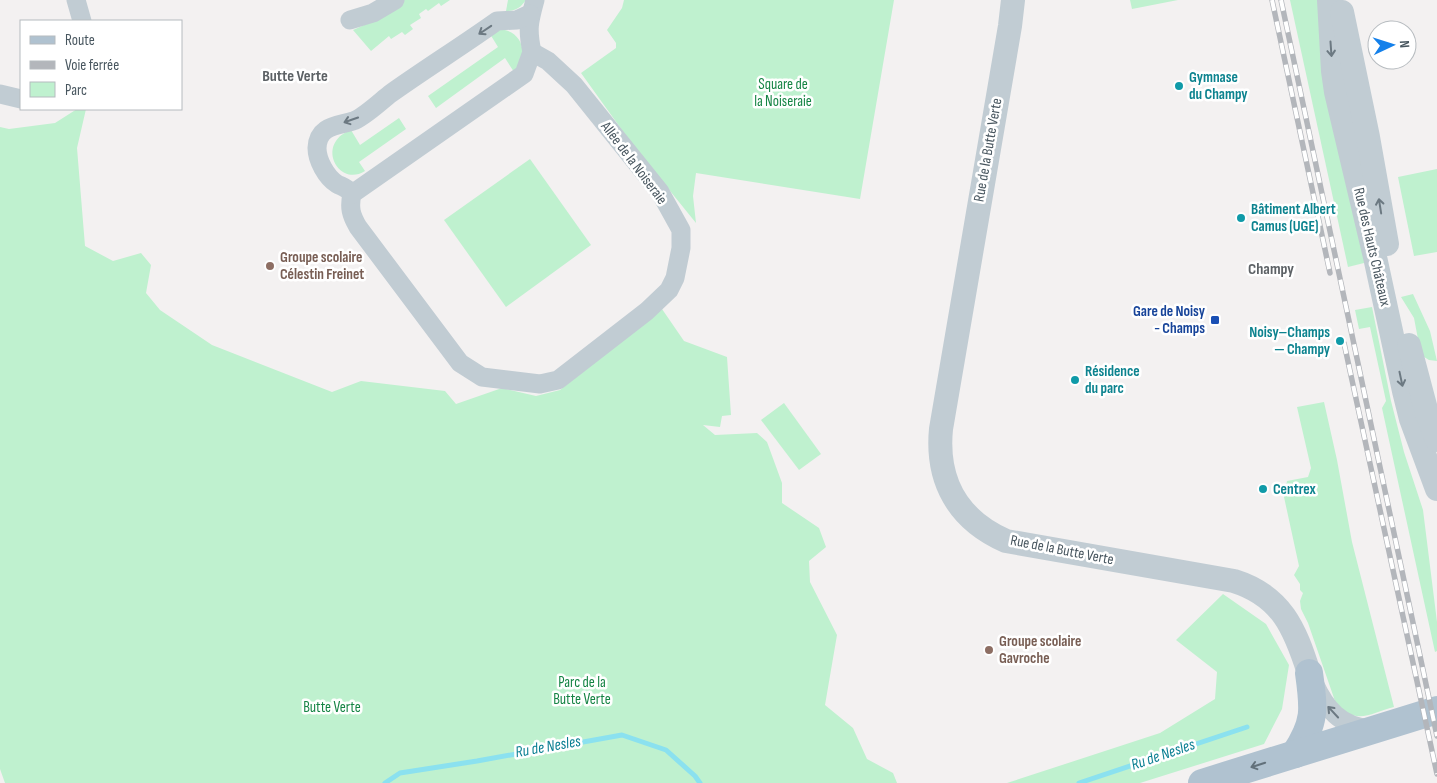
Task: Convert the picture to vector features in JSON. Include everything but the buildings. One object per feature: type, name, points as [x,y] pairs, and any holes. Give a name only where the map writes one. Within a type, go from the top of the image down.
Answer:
[{"type":"main road","points":[[1295,754],[1305,739],[1312,719],[1313,701],[1309,672]]},
{"type":"main road","points":[[1262,783],[1437,710]]},
{"type":"main road","points":[[1202,783],[1295,754],[1385,732],[1437,728]]},
{"type":"street","points":[[76,0],[82,20]]},
{"type":"street","points":[[350,20],[373,13],[395,0]]},
{"type":"street","name":"Rue des Hauts Châteaux","points":[[1329,0],[1332,63],[1336,92],[1411,419],[1437,489]]},
{"type":"street","name":"Rue des Hauts Châteaux","points":[[1340,0],[1400,311],[1427,413],[1437,440]]},
{"type":"street","name":"Rue de la Butte Verte","points":[[1013,1],[941,429],[940,455],[947,484],[954,497],[972,520],[995,536],[1006,541],[1245,584],[1266,597],[1285,616],[1299,642],[1309,672],[1321,698],[1340,719],[1356,728],[1385,732]]},
{"type":"street","points":[[533,7],[528,35],[532,52],[524,74],[352,194],[348,188],[334,182],[327,174],[319,160],[317,150],[322,133],[339,124],[354,121],[498,21],[517,20],[533,7]]},
{"type":"street","name":"Allée de la Noiseraie","points":[[352,194],[350,214],[358,227],[460,363],[482,377],[540,384],[558,380],[647,311],[670,290],[675,278],[681,248],[681,230],[660,192],[574,85],[548,61],[532,52]]},
{"type":"street","points":[[0,94],[20,99]]},
{"type":"green space","points":[[400,0],[450,0],[441,6],[439,3],[428,11],[426,9],[419,14],[421,18],[410,25],[413,29],[405,35],[402,32],[391,39],[389,36],[371,51],[353,30],[382,17]]},
{"type":"green space","points":[[508,0],[526,0],[518,8],[506,11]]},
{"type":"green space","name":"Square de la Noiseraie","points":[[624,0],[894,0],[860,199],[696,173],[693,196],[696,223],[632,144],[581,73],[616,48],[616,43],[607,30],[622,8]]},
{"type":"green space","points":[[1130,0],[1178,0],[1132,9]]},
{"type":"green space","points":[[1290,0],[1322,0],[1368,262],[1348,267]]},
{"type":"green space","points":[[499,29],[514,34],[519,39],[522,59],[519,66],[514,72],[505,58],[436,108],[428,96],[498,47],[490,34]]},
{"type":"green space","name":"Parc de la Butte Verte","points":[[75,110],[86,110],[77,148],[85,246],[113,261],[141,253],[151,265],[146,293],[160,310],[212,345],[332,392],[361,381],[445,391],[456,404],[502,388],[536,396],[560,390],[662,309],[684,341],[727,357],[731,415],[722,416],[720,427],[703,425],[715,435],[757,433],[767,442],[782,483],[782,503],[819,528],[826,547],[809,561],[810,582],[837,635],[825,705],[853,728],[867,759],[893,773],[897,783],[5,783],[0,769],[0,127],[9,129],[55,123]]},
{"type":"green space","points":[[399,118],[406,129],[359,162],[365,171],[355,175],[346,174],[339,169],[334,162],[332,153],[334,144],[340,136],[351,130],[360,145]]},
{"type":"green space","points":[[530,159],[591,245],[506,307],[444,220]]},
{"type":"green space","points":[[1437,169],[1437,252],[1414,256],[1398,177]]},
{"type":"green space","points":[[1413,294],[1430,331],[1437,361],[1429,360],[1421,355],[1414,318],[1401,297]]},
{"type":"green space","points":[[1372,307],[1391,401],[1404,452],[1423,510],[1437,622],[1437,651],[1435,652],[1382,408],[1386,401],[1370,327],[1359,329],[1355,310]]},
{"type":"green space","points":[[1324,402],[1352,542],[1394,707],[1363,716],[1349,714],[1335,701],[1308,623],[1301,609],[1300,601],[1303,593],[1294,575],[1299,566],[1284,497],[1287,481],[1308,477],[1311,468],[1297,407]]},
{"type":"green space","points":[[784,403],[821,454],[799,470],[761,420]]},
{"type":"green space","points":[[1223,594],[1266,624],[1289,665],[1282,709],[1264,744],[1140,783],[1007,783],[1160,733],[1215,699],[1217,672],[1176,640]]},
{"type":"waterway","name":"Ru de Nesles","points":[[1079,783],[1247,727]]},
{"type":"waterway","name":"Ru de Nesles","points":[[385,783],[400,773],[622,735],[666,750],[695,776],[700,783]]},
{"type":"railway","points":[[1272,0],[1330,273]]},
{"type":"railway","points":[[1281,0],[1437,736]]},
{"type":"railway","points":[[1344,343],[1437,774]]},
{"type":"place","name":"Gymnase du Champy","points":[[1179,86]]},
{"type":"place","name":"Bâtiment Albert Camus (UGE)","points":[[1241,218]]},
{"type":"place","name":"Groupe scolaire Célestin Freinet","points":[[270,266]]},
{"type":"place","name":"Gare de Noisy - Champs","points":[[1215,320]]},
{"type":"place","name":"Noisy–Champs — Champy","points":[[1340,341]]},
{"type":"place","name":"Résidence du parc","points":[[1075,380]]},
{"type":"place","name":"Centrex","points":[[1263,489]]},
{"type":"place","name":"Groupe scolaire Gavroche","points":[[989,650]]},
{"type":"district","name":"Butte Verte","points":[[295,76]]},
{"type":"district","name":"Champy","points":[[1271,269]]}]
